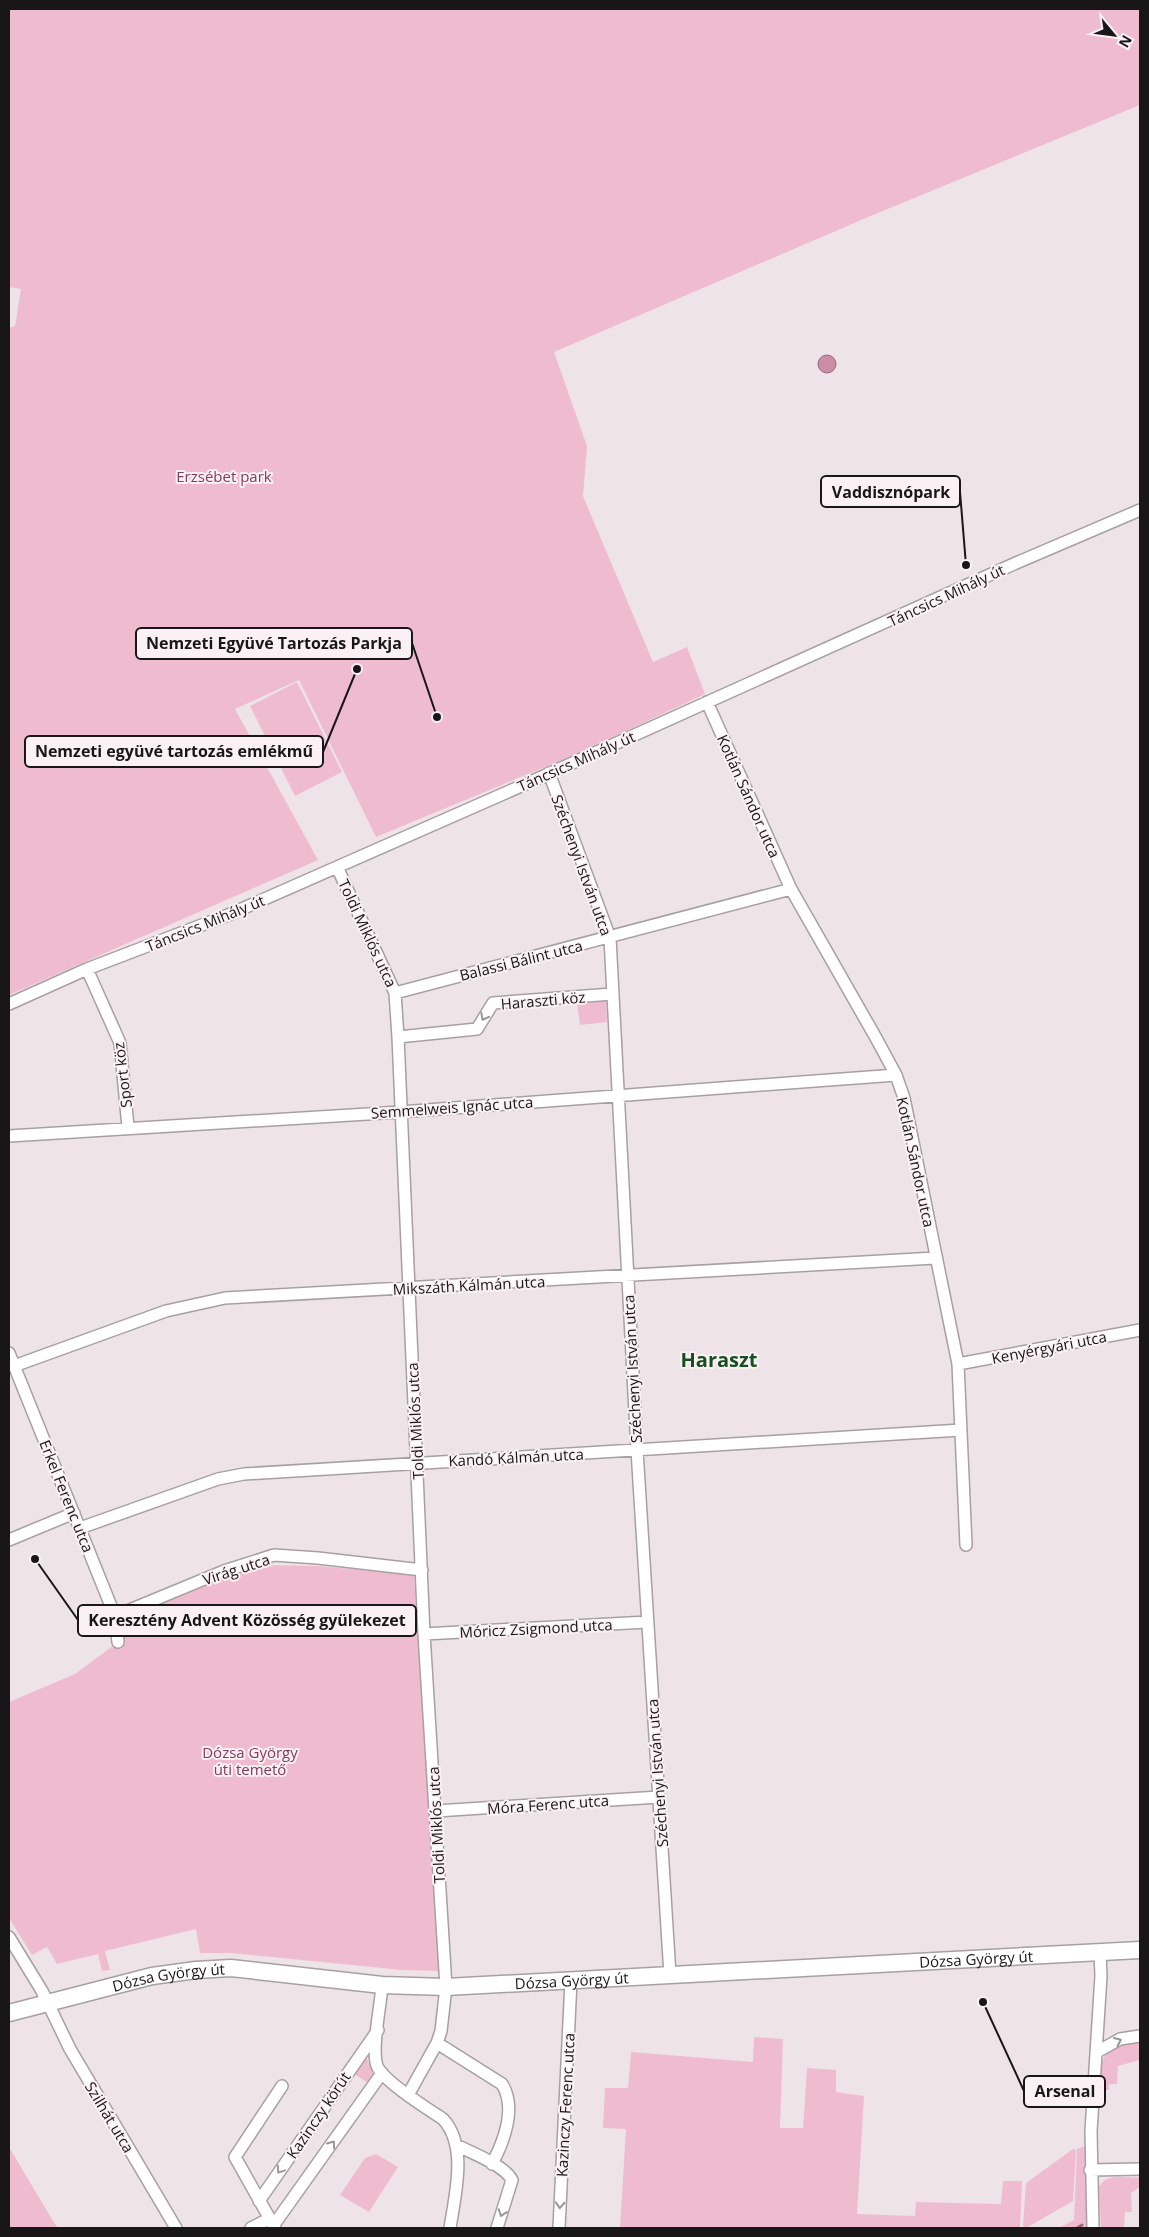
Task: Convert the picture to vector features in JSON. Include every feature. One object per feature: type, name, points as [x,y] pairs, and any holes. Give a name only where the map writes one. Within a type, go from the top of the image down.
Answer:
[{"type":"main road","name":"Dózsa György út","points":[[9,2013],[152,1976],[196,1970],[231,1968],[382,1985],[446,1987],[1140,1950]]},
{"type":"street","name":"Táncsics Mihály út","points":[[9,1004],[87,969],[228,915],[1016,563],[1140,510]]},
{"type":"street","name":"Kotlán Sándor utca","points":[[707,702],[791,889],[896,1075],[906,1106],[935,1258],[958,1364],[966,1545]]},
{"type":"street","name":"Széchenyi István utca","points":[[549,773],[610,938],[637,1450],[670,1975]]},
{"type":"street","name":"Toldi Miklós utca","points":[[337,867],[395,993],[418,1462],[424,1634],[446,1987]]},
{"type":"street","name":"Balassi Bálint utca","points":[[395,993],[791,889]]},
{"type":"street","name":"Sport köz","points":[[87,969],[120,1043],[128,1127]]},
{"type":"street","name":"Haraszti köz","points":[[398,1036],[477,1028],[493,1004],[612,994]]},
{"type":"street","name":"Semmelweis Ignác utca","points":[[9,1136],[128,1127],[400,1112],[896,1075]]},
{"type":"street","name":"Mikszáth Kálmán utca","points":[[14,1366],[166,1311],[225,1298],[935,1258]]},
{"type":"street","name":"Kenyérgyári utca","points":[[958,1364],[1140,1330]]},
{"type":"street","name":"Erkel Ferenc utca","points":[[9,1353],[115,1616],[118,1642]]},
{"type":"street","name":"Kandó Kálmán utca","points":[[80,1528],[218,1479],[233,1476],[418,1462],[961,1430]]},
{"type":"street","points":[[9,1540],[74,1513]]},
{"type":"street","name":"Virág utca","points":[[115,1616],[224,1571],[274,1555],[422,1570]]},
{"type":"street","name":"Móricz Zsigmond utca","points":[[424,1634],[648,1622]]},
{"type":"street","name":"Móra Ferenc utca","points":[[436,1811],[659,1797]]},
{"type":"street","name":"Szilhát utca","points":[[9,1937],[42,1991],[70,2049],[176,2228]]},
{"type":"street","points":[[1094,2228],[1090,2170],[1101,1976],[1100,1952]]},
{"type":"street","name":"Kazinczy Ferenc utca","points":[[559,2228],[571,1981]]},
{"type":"street","name":"Kazinczy körút","points":[[252,2228],[272,2224],[382,2073],[377,2059],[382,1985]]},
{"type":"street","points":[[408,2095],[438,2042],[446,1987]]},
{"type":"street","name":"Kazinczy körút","points":[[259,2201],[378,2030]]},
{"type":"street","points":[[1097,2052],[1120,2040],[1140,2036]]},
{"type":"street","points":[[438,2042],[502,2084],[506,2092],[508,2111],[504,2137],[492,2164]]},
{"type":"street","points":[[382,2073],[408,2095],[443,2119],[450,2127],[456,2145],[455,2191],[450,2228]]},
{"type":"street","points":[[272,2224],[235,2157],[282,2086]]},
{"type":"street","points":[[456,2145],[492,2164],[512,2180],[497,2228]]},
{"type":"street","points":[[1090,2170],[1140,2170]]},
{"type":"green space","name":"Erzsébet park","points":[[9,9],[1140,9],[1140,105],[873,215],[554,352],[587,446],[583,496],[653,662],[687,647],[705,694],[574,755],[376,837],[299,680],[235,709],[318,860],[9,995],[9,328],[15,326],[21,289],[9,287]]},
{"type":"green space","points":[[297,682],[342,772],[295,796],[250,706]]},
{"type":"green space","points":[[606,1000],[607,1022],[580,1025],[577,1003]]},
{"type":"green space","name":"Dózsa György úti temető","points":[[260,1565],[318,1566],[414,1575],[439,1971],[402,1970],[231,1953],[200,1953],[196,1929],[105,1951],[110,1970],[102,1971],[98,1954],[57,1964],[47,1947],[32,1955],[9,1918],[9,1702],[75,1674],[121,1640],[121,1620]]},
{"type":"green space","points":[[754,2037],[783,2039],[780,2128],[803,2128],[807,2068],[836,2070],[836,2092],[864,2096],[857,2214],[915,2216],[916,2202],[1001,2204],[1003,2181],[1022,2181],[1020,2228],[620,2228],[626,2129],[603,2128],[605,2088],[628,2088],[631,2052],[753,2062]]},
{"type":"green space","points":[[1140,2039],[1140,2060],[1118,2066],[1117,2084],[1109,2084],[1109,2090],[1103,2090],[1103,2081],[1099,2080],[1100,2069],[1106,2055],[1110,2050],[1122,2044]]},
{"type":"green space","points":[[366,2056],[373,2074],[368,2083],[353,2073]]},
{"type":"green space","points":[[1085,2146],[1087,2228],[1059,2228],[1074,2220],[1077,2149]]},
{"type":"green space","points":[[9,2147],[53,2221],[58,2228],[9,2228]]},
{"type":"green space","points":[[1073,2149],[1076,2150],[1073,2201],[1026,2228],[1023,2226],[1026,2183]]},
{"type":"green space","points":[[376,2154],[398,2167],[369,2212],[340,2195],[365,2158]]},
{"type":"green space","points":[[1117,2177],[1140,2177],[1140,2187],[1131,2193],[1132,2212],[1125,2212],[1124,2228],[1101,2228],[1099,2187],[1102,2182]]},
{"type":"shaded area","points":[[827,355],[833,358],[836,364],[833,370],[827,373],[821,370],[818,364],[821,358]]},
{"type":"waterway","points":[[1077,2228],[1082,2225]]},
{"type":"place","name":"Vaddisznópark","points":[[966,565]]},
{"type":"place","name":"Nemzeti együvé tartozás emlékmű","points":[[357,669]]},
{"type":"place","name":"Nemzeti Együvé Tartozás Parkja","points":[[437,717]]},
{"type":"place","name":"Keresztény Advent Közösség gyülekezet","points":[[35,1559]]},
{"type":"place","name":"Arsenal","points":[[983,2002]]},
{"type":"district","name":"Haraszt","points":[[719,1359]]}]
